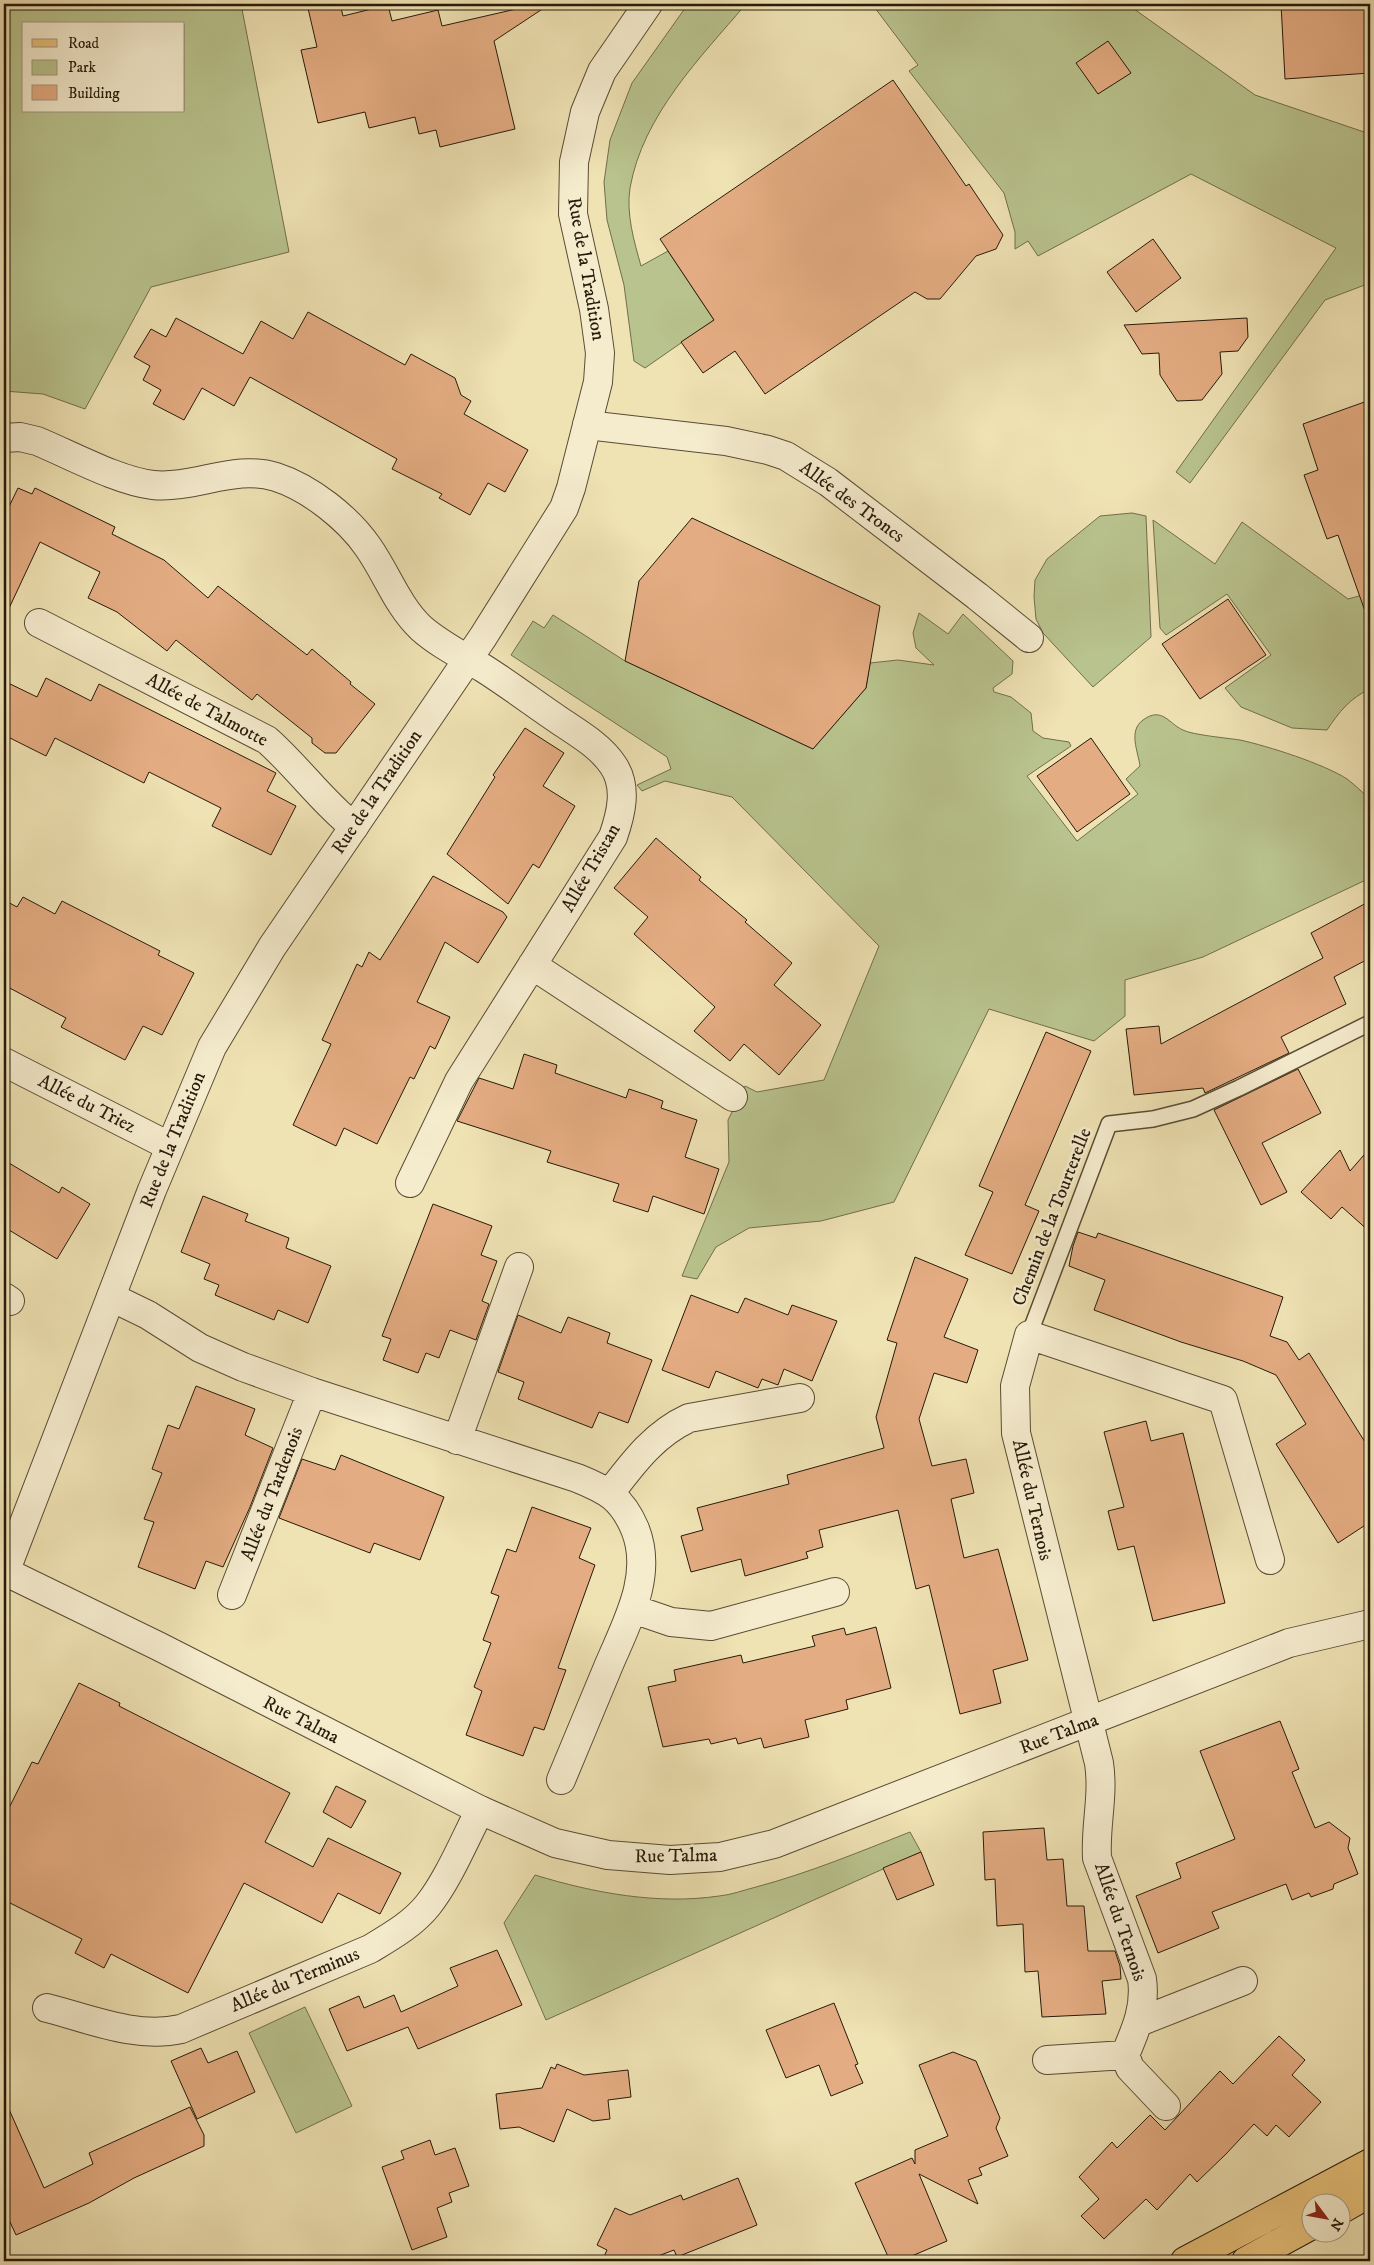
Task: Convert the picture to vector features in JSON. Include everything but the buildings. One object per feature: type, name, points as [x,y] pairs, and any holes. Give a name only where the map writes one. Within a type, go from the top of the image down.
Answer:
[{"type":"main road","points":[[1185,2261],[1370,2163]]},
{"type":"main road","points":[[1352,2203],[1370,2193]]},
{"type":"main road","points":[[1246,2261],[1302,2230]]},
{"type":"street","name":"Rue de la Tradition","points":[[4,1573],[169,1146],[199,1074],[226,1022],[272,947],[466,659],[564,508],[571,488],[598,382],[600,353],[595,318],[573,214],[574,162],[585,112],[602,71],[648,4]]},
{"type":"street","name":"Allée des Troncs","points":[[587,425],[726,441],[786,456],[828,482],[1029,638]]},
{"type":"street","name":"Allée Tristan","points":[[4,438],[20,437],[37,441],[134,481],[153,485],[171,485],[240,473],[276,477],[292,484],[326,504],[346,521],[369,548],[408,615],[439,642],[524,696],[601,752],[614,766],[621,785],[620,817],[614,836],[460,1081],[410,1183]]},
{"type":"street","name":"Allée de Talmotte","points":[[39,623],[267,740],[281,752],[328,805],[354,827]]},
{"type":"street","points":[[532,965],[733,1097]]},
{"type":"street","name":"Allée du Triez","points":[[4,1062],[169,1146]]},
{"type":"street","points":[[457,1440],[519,1267]]},
{"type":"street","points":[[111,1297],[148,1315],[200,1348],[221,1358],[312,1392],[577,1478],[610,1493],[621,1502],[639,1540],[642,1560],[641,1579],[632,1609],[561,1780]]},
{"type":"street","points":[[1029,1335],[1224,1400],[1270,1560]]},
{"type":"street","name":"Allée du Ternois","points":[[1029,1335],[1015,1386],[1016,1433],[1101,1781],[1102,1796],[1096,1841],[1097,1858],[1142,1979],[1143,2006],[1139,2022],[1125,2055]]},
{"type":"street","name":"Allée du Tardenois","points":[[232,1595],[312,1392]]},
{"type":"street","points":[[610,1493],[640,1454],[674,1425],[689,1418],[800,1398]]},
{"type":"street","name":"Rue Talma","points":[[4,1573],[158,1646],[480,1810],[531,1834],[578,1850],[633,1858],[686,1859],[720,1857],[774,1844],[812,1832],[1289,1643],[1370,1624]]},
{"type":"street","points":[[632,1609],[671,1622],[711,1626],[835,1592]]},
{"type":"street","name":"Allée du Terminus","points":[[47,2008],[134,2031],[167,2032],[181,2029],[370,1949],[392,1936],[428,1906],[480,1810]]},
{"type":"street","points":[[1139,2022],[1243,1981]]},
{"type":"street","points":[[1047,2060],[1125,2055],[1130,2068],[1166,2106]]},
{"type":"lane","name":"Chemin de la Tourterelle","points":[[1029,1335],[1109,1124],[1153,1119],[1193,1109],[1370,1023]]},
{"type":"green space","points":[[4,4],[241,4],[289,252],[151,287],[85,409],[43,394],[4,391]]},
{"type":"green space","points":[[688,4],[746,4],[710,45],[660,112],[647,136],[637,161],[630,188],[629,208],[631,227],[641,266],[668,251],[714,320],[645,368],[634,361],[624,285],[607,220],[604,182],[610,140],[632,83]]},
{"type":"green space","points":[[872,4],[1127,4],[1255,95],[1370,134],[1370,283],[1325,300],[1190,483],[1176,472],[1336,248],[1191,174],[1038,256],[1028,241],[1015,249],[1015,232],[1004,193],[909,71],[918,65]]},
{"type":"green space","points":[[1132,513],[1146,516],[1151,637],[1093,687],[1043,633],[1036,619],[1035,580],[1047,559],[1100,516]]},
{"type":"green space","points":[[1153,520],[1215,564],[1242,522],[1348,599],[1370,593],[1370,689],[1346,706],[1327,730],[1292,728],[1241,707],[1225,688],[1271,655],[1227,594],[1166,635],[1160,628]]},
{"type":"green space","points":[[919,613],[948,634],[963,614],[1013,661],[1012,674],[993,688],[994,692],[1011,697],[1031,713],[1033,731],[1043,738],[1069,742],[1071,746],[1027,776],[1077,841],[1138,794],[1126,779],[1140,766],[1135,741],[1136,730],[1143,720],[1150,716],[1160,715],[1188,732],[1240,740],[1265,747],[1295,756],[1347,779],[1370,799],[1370,878],[1203,957],[1125,980],[1125,1016],[1094,1041],[989,1009],[894,1202],[821,1221],[749,1228],[716,1247],[697,1279],[682,1276],[729,1162],[728,1120],[745,1086],[757,1092],[824,1080],[879,946],[732,797],[665,781],[642,791],[637,785],[671,769],[667,757],[511,655],[533,621],[544,628],[553,615],[625,661],[813,749],[866,688],[870,663],[898,660],[934,665],[916,648],[913,633]]},
{"type":"green space","points":[[910,1832],[921,1852],[546,2020],[504,1923],[535,1875],[580,1887],[626,1896],[673,1899],[728,1895],[834,1862]]},
{"type":"green space","points":[[305,2007],[352,2106],[296,2133],[249,2033]]}]
